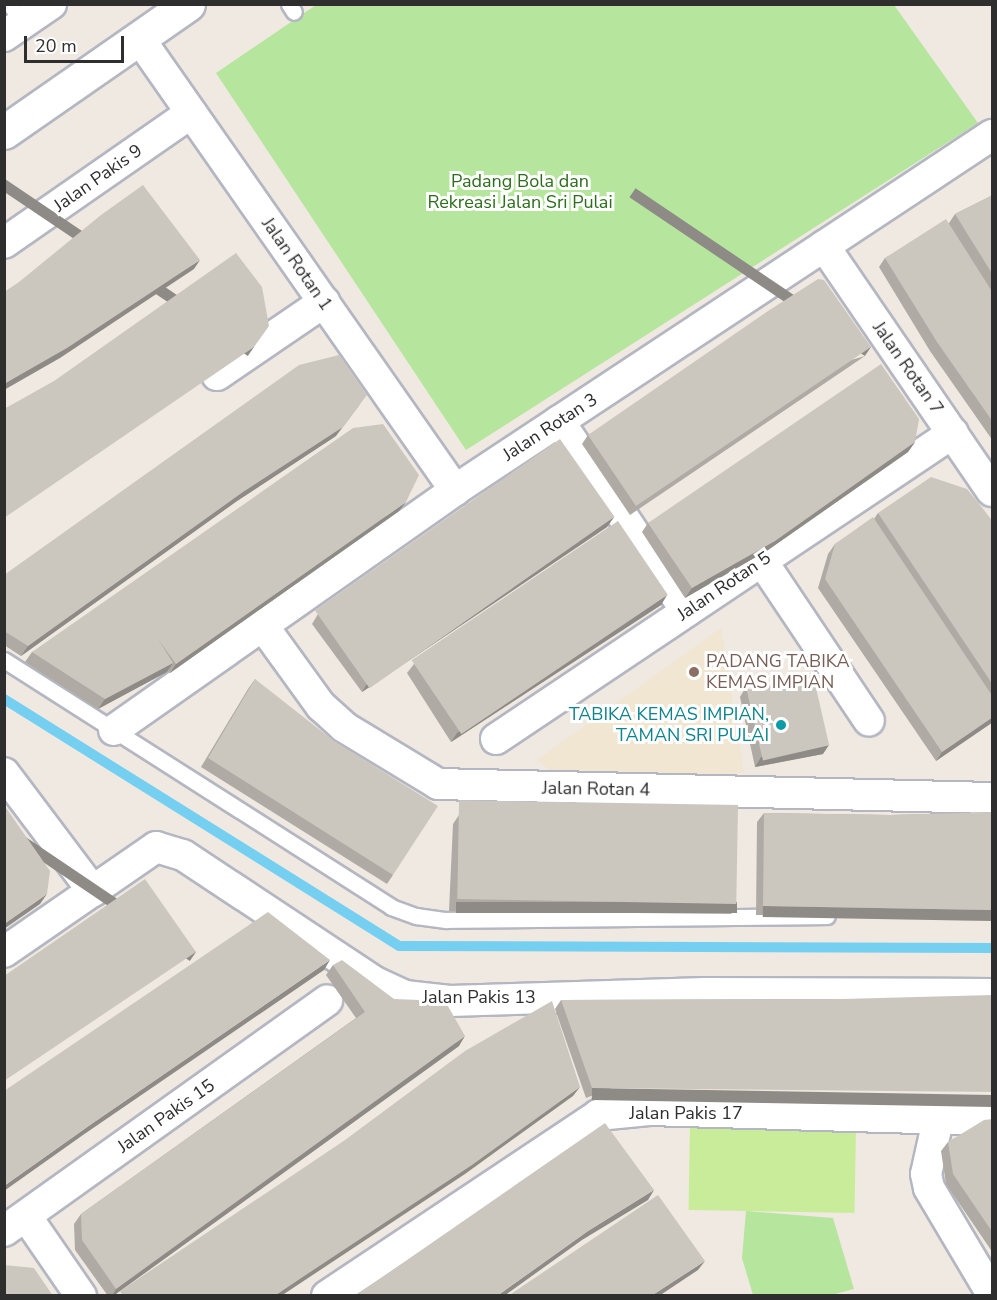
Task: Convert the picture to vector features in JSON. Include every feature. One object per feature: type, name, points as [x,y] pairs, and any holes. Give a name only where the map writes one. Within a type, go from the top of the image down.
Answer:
[{"type":"street","points":[[13,22],[51,4]]},
{"type":"street","points":[[4,132],[188,4]]},
{"type":"street","name":"Jalan Rotan 1","points":[[139,38],[455,490]]},
{"type":"street","name":"Jalan Pakis 9","points":[[4,243],[191,113]]},
{"type":"street","name":"Jalan Rotan 3","points":[[114,730],[455,490],[993,135]]},
{"type":"street","name":"Jalan Rotan 7","points":[[824,246],[993,491]]},
{"type":"street","points":[[198,388],[324,302]]},
{"type":"street","points":[[559,421],[686,611]]},
{"type":"street","name":"Jalan Rotan 5","points":[[496,739],[953,433]]},
{"type":"street","points":[[762,561],[869,721]]},
{"type":"street","name":"Jalan Rotan 4","points":[[263,626],[321,706],[344,727],[438,784],[993,798]]},
{"type":"street","points":[[4,773],[93,891]]},
{"type":"street","name":"Jalan Pakis 13","points":[[4,952],[156,847],[183,855],[375,982],[405,996],[450,1001],[705,993],[993,994]]},
{"type":"street","name":"Jalan Pakis 15","points":[[15,1223],[327,1001]]},
{"type":"street","name":"Jalan Pakis 17","points":[[327,1296],[598,1115],[649,1110],[993,1120]]},
{"type":"street","points":[[938,1120],[926,1174],[929,1188],[993,1293]]},
{"type":"street","points":[[15,1223],[81,1296]]},
{"type":"lane","points":[[4,660],[391,907],[416,916],[446,920],[838,916]]},
{"type":"shaded area","name":"PADANG TABIKA KEMAS IMPIAN","points":[[721,628],[744,773],[557,776],[537,760]]},
{"type":"green space","name":"Padang Bola dan Rekreasi Jalan Sri Pulai","points":[[316,5],[894,5],[978,123],[466,450],[216,73]]},
{"type":"green space","points":[[690,1125],[856,1128],[854,1213],[689,1210]]},
{"type":"green space","points":[[746,1211],[833,1218],[854,1289],[831,1295],[753,1295],[742,1258]]},
{"type":"building","points":[[143,185],[200,260],[67,348],[4,384],[4,292],[101,215]]},
{"type":"building","points":[[993,195],[993,275],[955,214]]},
{"type":"building","points":[[946,219],[993,293],[993,422],[937,342],[885,258]]},
{"type":"building","points":[[236,253],[262,287],[269,326],[254,347],[4,518],[4,409],[54,381]]},
{"type":"building","points":[[818,279],[824,280],[871,347],[636,506],[588,435]]},
{"type":"building","points":[[339,355],[367,395],[343,427],[243,492],[28,646],[4,631],[4,575],[299,365]]},
{"type":"building","points":[[881,364],[919,419],[915,442],[775,541],[692,588],[648,523]]},
{"type":"building","points":[[383,424],[419,475],[406,502],[176,664],[158,639],[173,663],[105,699],[32,652],[353,428]]},
{"type":"building","points":[[560,439],[614,517],[370,688],[315,610]]},
{"type":"building","points":[[931,477],[967,489],[993,522],[993,685],[878,513]]},
{"type":"building","points":[[873,517],[993,697],[993,717],[942,752],[825,579],[835,544]]},
{"type":"building","points":[[618,521],[668,595],[461,734],[412,660]]},
{"type":"building","name":"TABIKA KEMAS IMPIAN, TAMAN SRI PULAI","points":[[813,675],[829,745],[763,760],[747,690]]},
{"type":"building","points":[[255,679],[334,741],[438,806],[393,875],[208,758]]},
{"type":"building","points":[[459,800],[738,805],[736,904],[457,899]]},
{"type":"building","points":[[4,805],[50,871],[47,894],[4,924]]},
{"type":"building","points":[[993,812],[993,910],[763,906],[764,813],[890,815]]},
{"type":"building","points":[[145,879],[196,952],[4,1081],[4,976]]},
{"type":"building","points":[[268,912],[330,960],[4,1186],[4,1091]]},
{"type":"building","points":[[342,960],[394,999],[445,1001],[465,1036],[116,1289],[82,1240],[81,1214],[365,1012],[333,965]]},
{"type":"building","points":[[993,995],[993,1092],[592,1088],[561,1000],[841,999]]},
{"type":"building","points":[[552,1001],[580,1087],[472,1165],[274,1296],[123,1296],[120,1291],[345,1140],[465,1051]]},
{"type":"building","points":[[993,1119],[993,1233],[953,1174],[948,1142],[984,1120]]},
{"type":"building","points":[[605,1123],[654,1190],[588,1231],[497,1296],[355,1296]]},
{"type":"building","points":[[658,1195],[705,1261],[651,1296],[508,1296]]},
{"type":"building","points":[[4,1265],[34,1268],[53,1296],[4,1296]]},
{"type":"waterway","points":[[4,699],[399,946],[992,948]]},
{"type":"place","name":"PADANG TABIKA KEMAS IMPIAN","points":[[694,672]]},
{"type":"place","name":"TABIKA KEMAS IMPIAN, TAMAN SRI PULAI","points":[[781,725]]}]
